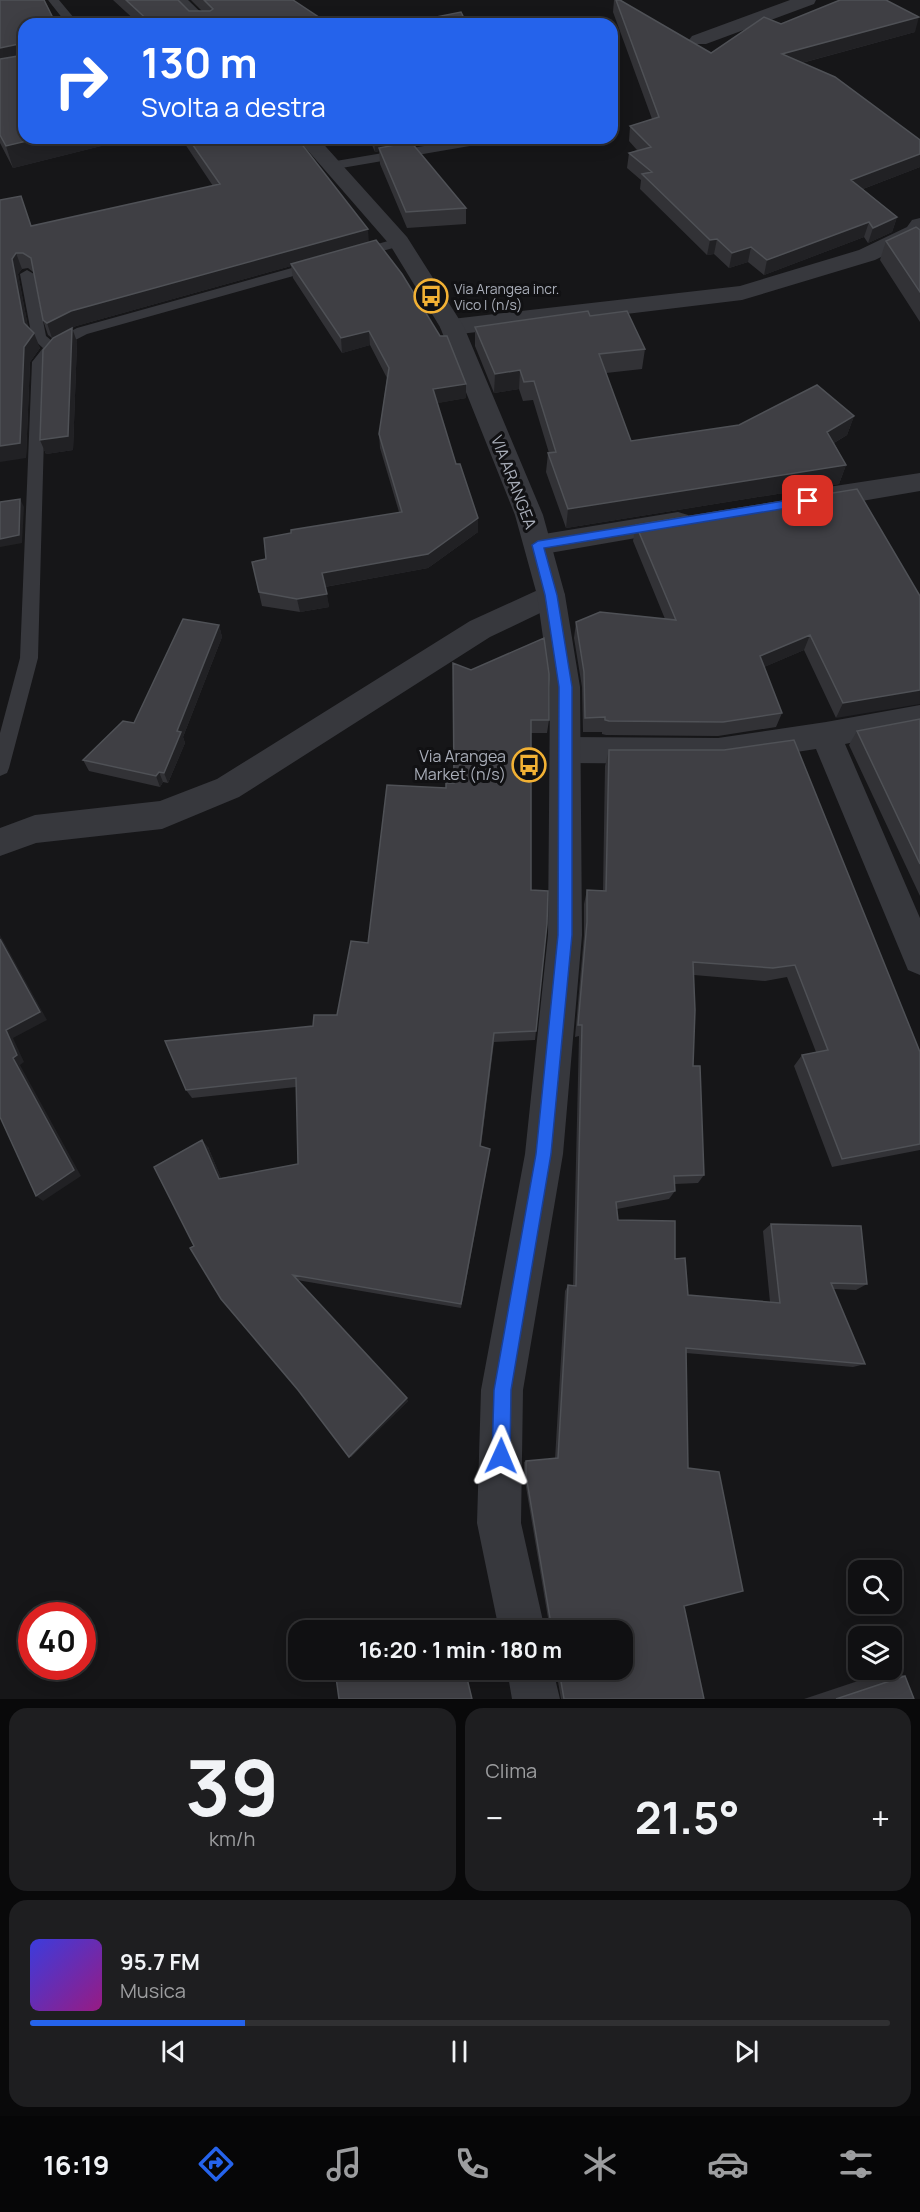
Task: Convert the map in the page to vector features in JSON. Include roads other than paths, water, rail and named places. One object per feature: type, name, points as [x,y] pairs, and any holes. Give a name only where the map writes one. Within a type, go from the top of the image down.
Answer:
[{"type":"street","points":[[177,0],[197,18]]},
{"type":"street","points":[[699,40],[807,0]]},
{"type":"street","name":"VIA ARANGEA","points":[[311,144],[399,242],[452,327],[529,515],[551,595],[565,687],[565,935],[545,1142],[502,1390],[499,1523],[520,1620]]},
{"type":"street","points":[[452,327],[742,292],[867,255],[918,231]]},
{"type":"street","points":[[793,503],[920,482]]},
{"type":"street","points":[[538,545],[700,518]]},
{"type":"street","points":[[0,842],[35,829],[162,815],[228,788],[480,629],[551,595]]},
{"type":"street","points":[[566,750],[718,751],[826,735],[920,717]]},
{"type":"street","points":[[826,735],[920,959]]},
{"type":"street","points":[[532,1680],[536,1699]]},
{"type":"lane","points":[[53,0],[68,18]]},
{"type":"lane","points":[[330,166],[458,144]]},
{"type":"lane","points":[[0,768],[28,658],[39,362],[51,347],[82,331],[399,242]]},
{"type":"lane","points":[[27,274],[39,338],[51,347]]},
{"type":"place","name":"Via Arangea incr. Vico I (n/s)","points":[[431,296]]},
{"type":"place","name":"Via Arangea Market (n/s)","points":[[529,765]]}]
